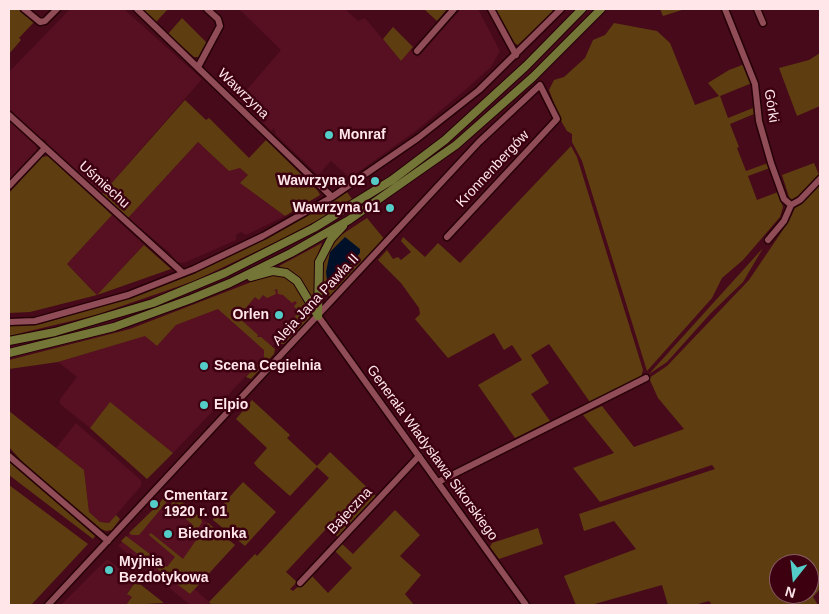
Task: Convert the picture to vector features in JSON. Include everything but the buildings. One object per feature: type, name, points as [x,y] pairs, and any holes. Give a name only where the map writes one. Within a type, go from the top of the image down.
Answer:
[{"type":"main road","points":[[9,342],[56,332],[118,314],[186,290],[286,244],[362,200],[430,151],[474,115],[532,61],[582,9]]},
{"type":"main road","points":[[230,283],[349,220],[456,144],[533,77],[601,9]]},
{"type":"main road","points":[[318,316],[319,262],[331,239],[349,220]]},
{"type":"main road","points":[[9,353],[68,340],[127,322],[230,283],[267,272],[286,273],[297,281],[318,316]]},
{"type":"street","points":[[24,9],[40,22],[45,21],[57,9]]},
{"type":"street","name":"Wawrzyna","points":[[137,9],[332,197]]},
{"type":"street","points":[[198,67],[220,26],[218,19],[207,9]]},
{"type":"street","points":[[417,51],[454,9]]},
{"type":"street","points":[[491,9],[516,55]]},
{"type":"street","points":[[9,322],[36,321],[128,295],[183,273],[263,236],[332,197],[418,138],[479,90],[562,9]]},
{"type":"street","name":"Górki","points":[[725,9],[755,84],[760,121],[771,163],[784,199],[790,205]]},
{"type":"street","points":[[757,9],[763,23]]},
{"type":"street","name":"Kronnenbergów","points":[[446,237],[557,119],[540,85]]},
{"type":"street","name":"Aleja Jana Pawła II","points":[[48,605],[479,142],[540,85]]},
{"type":"street","name":"Uśmiechu","points":[[9,115],[183,273]]},
{"type":"street","points":[[9,186],[44,148]]},
{"type":"street","points":[[768,240],[784,221],[790,205],[800,200],[820,179]]},
{"type":"street","name":"Generała Władysława Sikorskiego","points":[[318,316],[526,605]]},
{"type":"street","points":[[438,482],[646,378]]},
{"type":"street","points":[[9,456],[108,541]]},
{"type":"street","name":"Bajeczna","points":[[300,584],[419,456]]},
{"type":"shaded area","points":[[9,9],[21,9],[34,22],[19,38],[21,40],[9,54]]},
{"type":"shaded area","points":[[70,9],[124,9],[202,79],[102,194],[48,145],[45,139],[41,139],[9,109],[9,72]]},
{"type":"shaded area","points":[[142,9],[168,9],[156,22]]},
{"type":"shaded area","points":[[239,9],[345,9],[358,21],[365,18],[401,61],[410,50],[418,57],[461,9],[478,9],[500,51],[491,67],[464,91],[417,130],[350,178],[331,161],[318,175],[276,135],[274,128],[271,131],[249,108],[238,100],[281,50]]},
{"type":"shaded area","points":[[424,9],[447,9],[437,21]]},
{"type":"shaded area","points":[[493,9],[552,9],[553,12],[518,45],[512,42]]},
{"type":"shaded area","points":[[660,9],[685,9],[663,16]]},
{"type":"shaded area","points":[[182,18],[208,44],[201,57],[194,57],[168,34]]},
{"type":"shaded area","points":[[614,23],[657,31],[670,43],[695,105],[719,96],[708,83],[729,70],[745,64],[752,83],[720,96],[728,118],[753,108],[754,114],[730,124],[739,147],[737,148],[746,171],[768,163],[770,168],[748,176],[757,200],[778,192],[783,207],[780,217],[743,260],[722,278],[712,298],[647,371],[582,161],[572,142],[572,134],[567,131],[560,119],[549,90],[554,80],[564,77],[585,58],[593,40],[605,35]]},
{"type":"shaded area","points":[[393,27],[413,47],[401,61],[383,39]]},
{"type":"shaded area","points":[[820,53],[820,106],[797,116],[779,68],[809,60]]},
{"type":"shaded area","points":[[185,100],[206,120],[209,118],[249,158],[266,140],[320,195],[285,216],[240,183],[248,175],[240,168],[229,171],[198,142],[128,218],[102,194]]},
{"type":"shaded area","points":[[9,120],[36,145],[37,150],[9,180]]},
{"type":"shaded area","points":[[198,142],[229,171],[240,168],[248,175],[240,183],[285,216],[246,235],[241,232],[236,235],[236,240],[184,263],[177,262],[170,253],[128,218]]},
{"type":"shaded area","points":[[571,146],[577,157],[643,370],[641,377],[590,402],[549,344],[531,355],[549,383],[531,394],[550,421],[515,438],[478,385],[522,360],[512,345],[504,350],[494,333],[448,358],[415,319],[420,314],[419,308],[401,283],[378,260],[387,250],[393,259],[398,257],[401,260],[411,252],[401,241],[403,237],[425,257],[438,243],[460,263]]},
{"type":"shaded area","points":[[48,156],[112,215],[67,264],[97,295],[30,312],[9,313],[9,193],[42,157]]},
{"type":"shaded area","points":[[814,163],[819,175],[796,201],[790,200],[782,175]]},
{"type":"shaded area","points":[[820,182],[820,589],[819,590],[819,554],[769,554],[769,604],[818,605],[712,605],[709,601],[694,605],[668,605],[662,585],[591,605],[576,605],[564,576],[636,549],[614,521],[584,531],[579,514],[715,469],[712,465],[600,502],[573,468],[614,453],[583,415],[602,406],[634,447],[684,429],[658,398],[649,378],[667,366],[749,280],[789,221],[795,208]]},
{"type":"shaded area","points":[[347,192],[352,199],[318,220],[194,281],[96,315],[9,336],[9,325],[41,324],[115,302],[169,283],[251,245]]},
{"type":"shaded area","points":[[112,215],[144,245],[97,295],[67,264]]},
{"type":"shaded area","points":[[367,218],[385,240],[333,296],[327,296],[322,292],[324,258],[335,239]]},
{"type":"shaded area","points":[[322,243],[316,259],[316,306],[291,273],[279,266]]},
{"type":"shaded area","points":[[144,245],[171,269],[97,295]]},
{"type":"shaded area","points":[[763,248],[743,282],[710,314],[667,362],[649,374]]},
{"type":"shaded area","points":[[272,274],[282,275],[291,280],[308,308],[310,318],[284,344],[279,344],[278,337],[294,323],[296,314],[300,314],[294,306],[297,303],[295,301],[292,303],[283,295],[278,294],[277,289],[268,292],[275,290],[276,294],[267,298],[263,295],[259,300],[255,297],[238,317],[258,335],[257,337],[261,337],[275,349],[274,354],[251,379],[246,377],[264,357],[264,350],[218,309],[176,325],[157,346],[145,336],[58,362],[9,369],[9,360],[130,329]]},
{"type":"shaded area","points":[[274,283],[292,293],[304,313],[267,352],[264,350],[264,357],[173,453],[110,403],[90,428],[60,404],[60,399],[77,377],[58,362],[145,335],[157,346],[176,325]]},
{"type":"shaded area","points":[[252,400],[290,435],[287,438],[317,466],[330,452],[377,497],[338,537],[327,528],[286,572],[297,582],[290,589],[293,591],[311,575],[328,593],[352,568],[333,549],[341,543],[353,554],[395,510],[420,535],[400,556],[421,575],[405,594],[414,605],[212,605],[209,602],[255,554],[257,556],[329,478],[317,467],[290,496],[257,467],[254,463],[267,448],[236,419]]},
{"type":"shaded area","points":[[110,402],[173,453],[147,479],[90,428]]},
{"type":"shaded area","points":[[9,411],[84,470],[89,512],[100,522],[109,523],[116,515],[120,519],[112,530],[106,531],[101,529],[27,467],[9,447]]},
{"type":"shaded area","points":[[76,423],[141,480],[141,486],[109,523],[100,522],[89,512],[84,470],[56,448]]},
{"type":"shaded area","points":[[9,460],[95,536],[93,539],[9,475]]},
{"type":"shaded area","points":[[243,482],[276,512],[245,546],[213,520],[216,512]]},
{"type":"shaded area","points":[[9,485],[88,544],[31,605],[9,605]]},
{"type":"shaded area","points":[[169,491],[170,498],[139,535],[129,533],[158,505]]},
{"type":"shaded area","points":[[169,492],[235,545],[195,589],[212,605],[190,605],[118,546]]},
{"type":"shaded area","points":[[174,500],[180,500],[200,517],[202,522],[199,527],[191,529],[192,524],[175,510],[171,513],[170,506]]},
{"type":"shaded area","points":[[208,523],[235,545],[190,594],[121,541],[126,536],[167,567],[175,557],[149,535],[151,533],[183,559]]},
{"type":"shaded area","points":[[538,528],[543,544],[499,559],[490,547],[492,543]]},
{"type":"shaded area","points":[[107,559],[136,581],[127,593],[132,597],[126,605],[61,605]]},
{"type":"shaded area","points":[[136,581],[164,603],[126,605],[132,597],[127,594]]},
{"type":"water","points":[[345,237],[360,249],[360,253],[332,286],[327,280],[326,272],[330,252]]},
{"type":"place","name":"Monraf","points":[[329,135]]},
{"type":"place","name":"Wawrzyna 02","points":[[375,181]]},
{"type":"place","name":"Wawrzyna 01","points":[[390,208]]},
{"type":"place","name":"Orlen","points":[[279,315]]},
{"type":"place","name":"Scena Cegielnia","points":[[204,366]]},
{"type":"place","name":"Elpio","points":[[204,405]]},
{"type":"place","name":"Cmentarz 1920 r. 01","points":[[154,504]]},
{"type":"place","name":"Biedronka","points":[[168,534]]},
{"type":"place","name":"Myjnia Bezdotykowa","points":[[109,570]]}]
